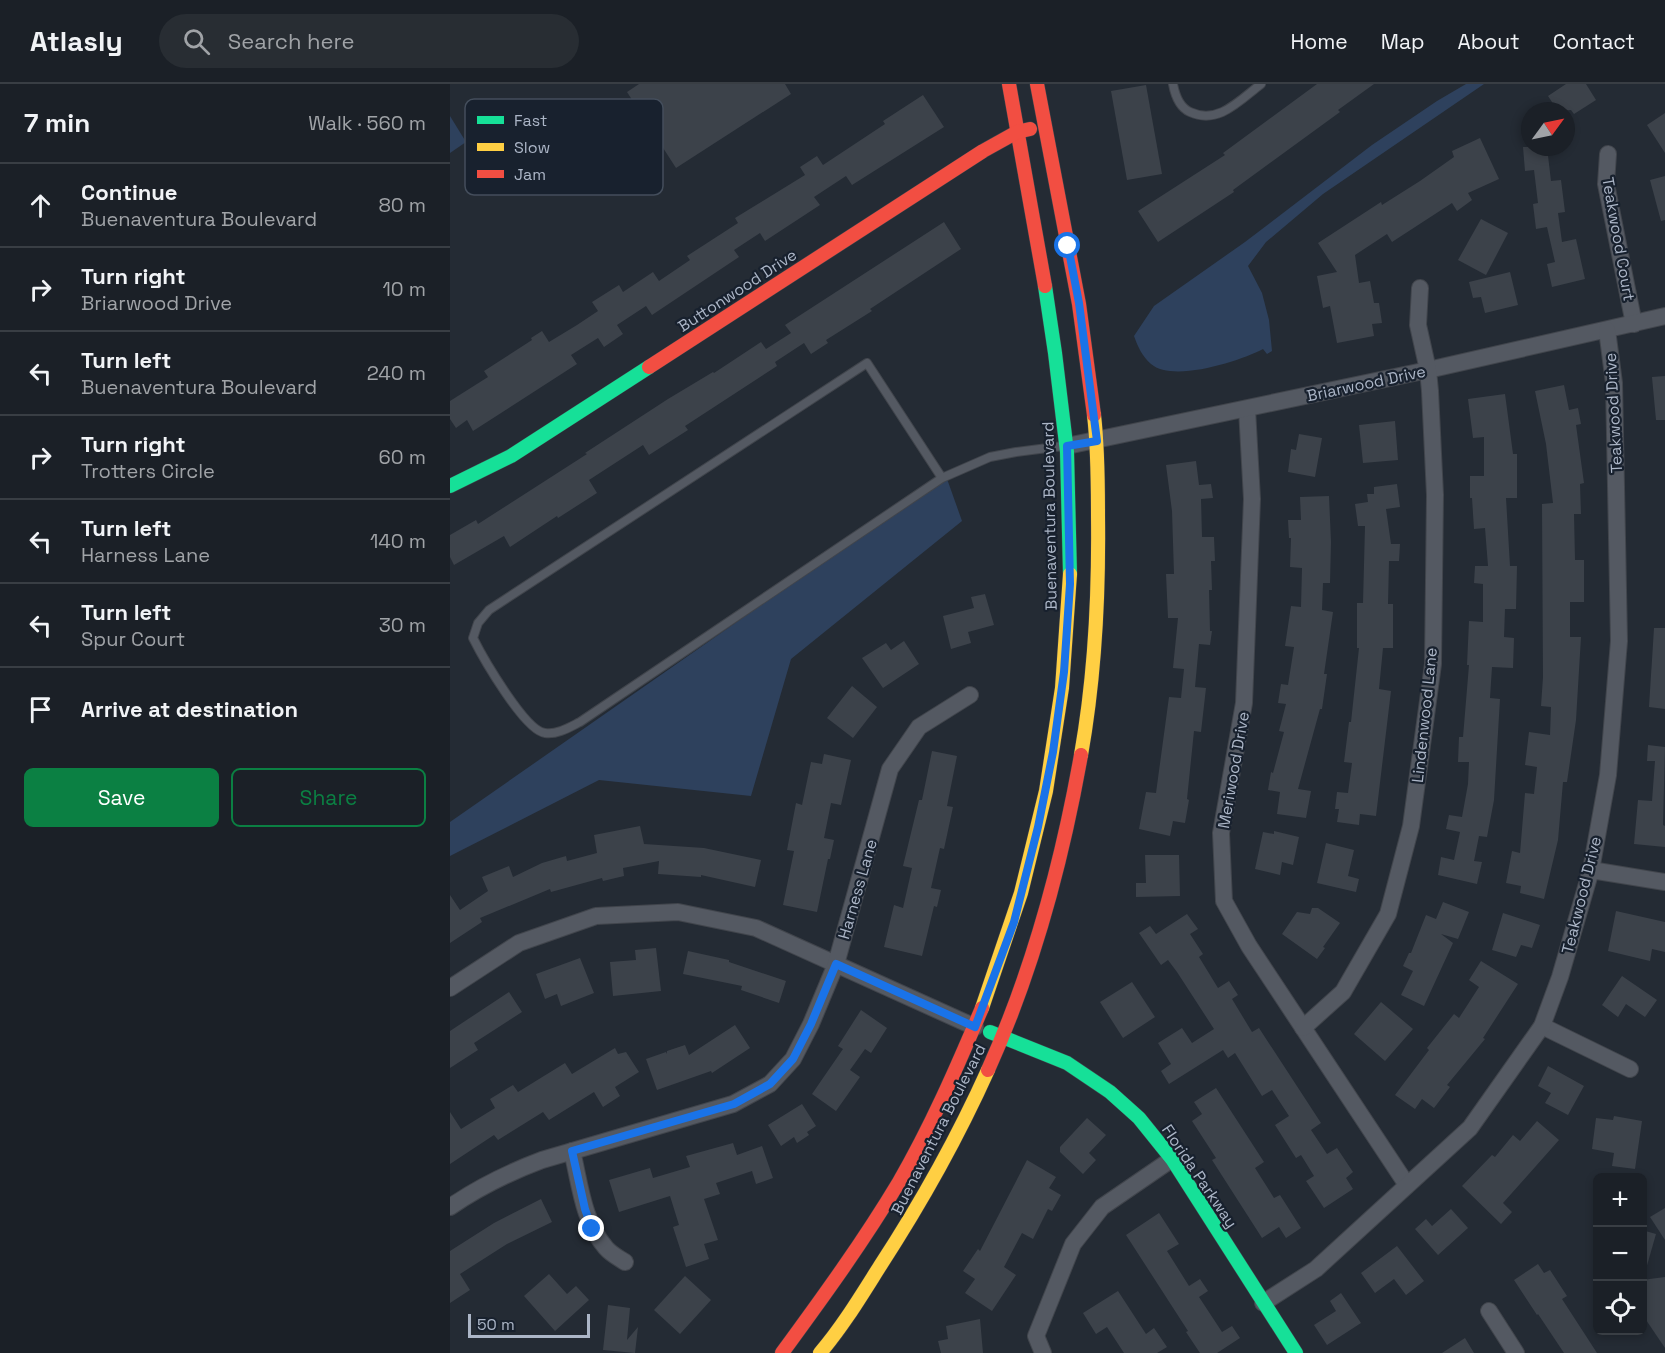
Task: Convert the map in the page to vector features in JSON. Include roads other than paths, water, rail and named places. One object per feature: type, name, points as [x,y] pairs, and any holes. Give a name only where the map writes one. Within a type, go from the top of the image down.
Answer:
[{"type":"main road","name":"Buenaventura Boulevard","points":[[782,1353],[821,1304],[895,1190],[943,1099],[975,1027],[1014,922],[1038,827],[1053,752],[1064,672],[1070,584],[1067,446],[1051,308],[1009,84]]},
{"type":"main road","name":"Buenaventura Boulevard","points":[[820,1353],[839,1330],[920,1204],[972,1105],[1003,1036],[1038,937],[1068,827],[1083,744],[1093,671],[1100,584],[1097,441],[1079,303],[1037,84]]},
{"type":"main road","name":"Buttonwood Drive","points":[[450,486],[511,456],[983,151],[1017,132],[1044,126]]},
{"type":"main road","name":"Florida Parkway","points":[[975,1027],[1003,1036],[1066,1063],[1110,1092],[1138,1118],[1172,1159],[1296,1353]]},
{"type":"street","name":"Teakwood Court","points":[[1608,154],[1606,184],[1634,324]]},
{"type":"street","name":"Lindenwood Lane","points":[[1303,1028],[1343,992],[1388,914],[1411,826],[1433,664],[1435,495],[1428,370],[1418,326],[1420,288]]},
{"type":"street","name":"Briarwood Drive","points":[[1067,446],[1428,370],[1665,316]]},
{"type":"street","name":"Teakwood Drive","points":[[1263,1303],[1316,1269],[1470,1128],[1542,1026],[1560,977],[1591,870],[1608,775],[1619,641],[1614,384],[1607,330]]},
{"type":"street","name":"Meriwood Drive","points":[[1247,409],[1252,499],[1244,703],[1221,833],[1224,901],[1249,946],[1407,1185]]},
{"type":"street","name":"Harness Lane","points":[[450,1207],[517,1169],[734,1104],[770,1084],[793,1059],[811,1024],[836,964],[891,769],[919,727],[970,695]]},
{"type":"street","points":[[1591,870],[1665,882]]},
{"type":"street","points":[[450,988],[519,943],[596,916],[678,912],[756,928],[975,1027]]},
{"type":"street","points":[[1542,1026],[1630,1069]]},
{"type":"street","points":[[572,1151],[585,1209],[592,1229],[607,1250],[625,1262]]},
{"type":"street","points":[[1043,1353],[1036,1336],[1073,1244],[1102,1207],[1172,1159]]},
{"type":"street","points":[[1489,1311],[1516,1353]]},
{"type":"lane","points":[[1173,84],[1179,102],[1185,109],[1204,117],[1227,110],[1261,84]]},
{"type":"lane","points":[[942,478],[867,363],[489,610],[478,623],[473,638],[487,666],[532,727],[545,733],[558,732],[580,722],[942,478],[990,457],[1067,446]]},
{"type":"water","points":[[1466,84],[1484,84],[1323,194],[1266,242],[1248,266],[1262,293],[1269,320],[1272,351],[1267,354],[1263,349],[1223,364],[1190,371],[1161,369],[1145,358],[1134,336],[1154,306],[1245,242],[1372,145]]},
{"type":"water","points":[[450,116],[465,143],[450,153]]},
{"type":"water","points":[[946,476],[962,521],[791,659],[751,796],[599,780],[450,856],[450,822]]}]
